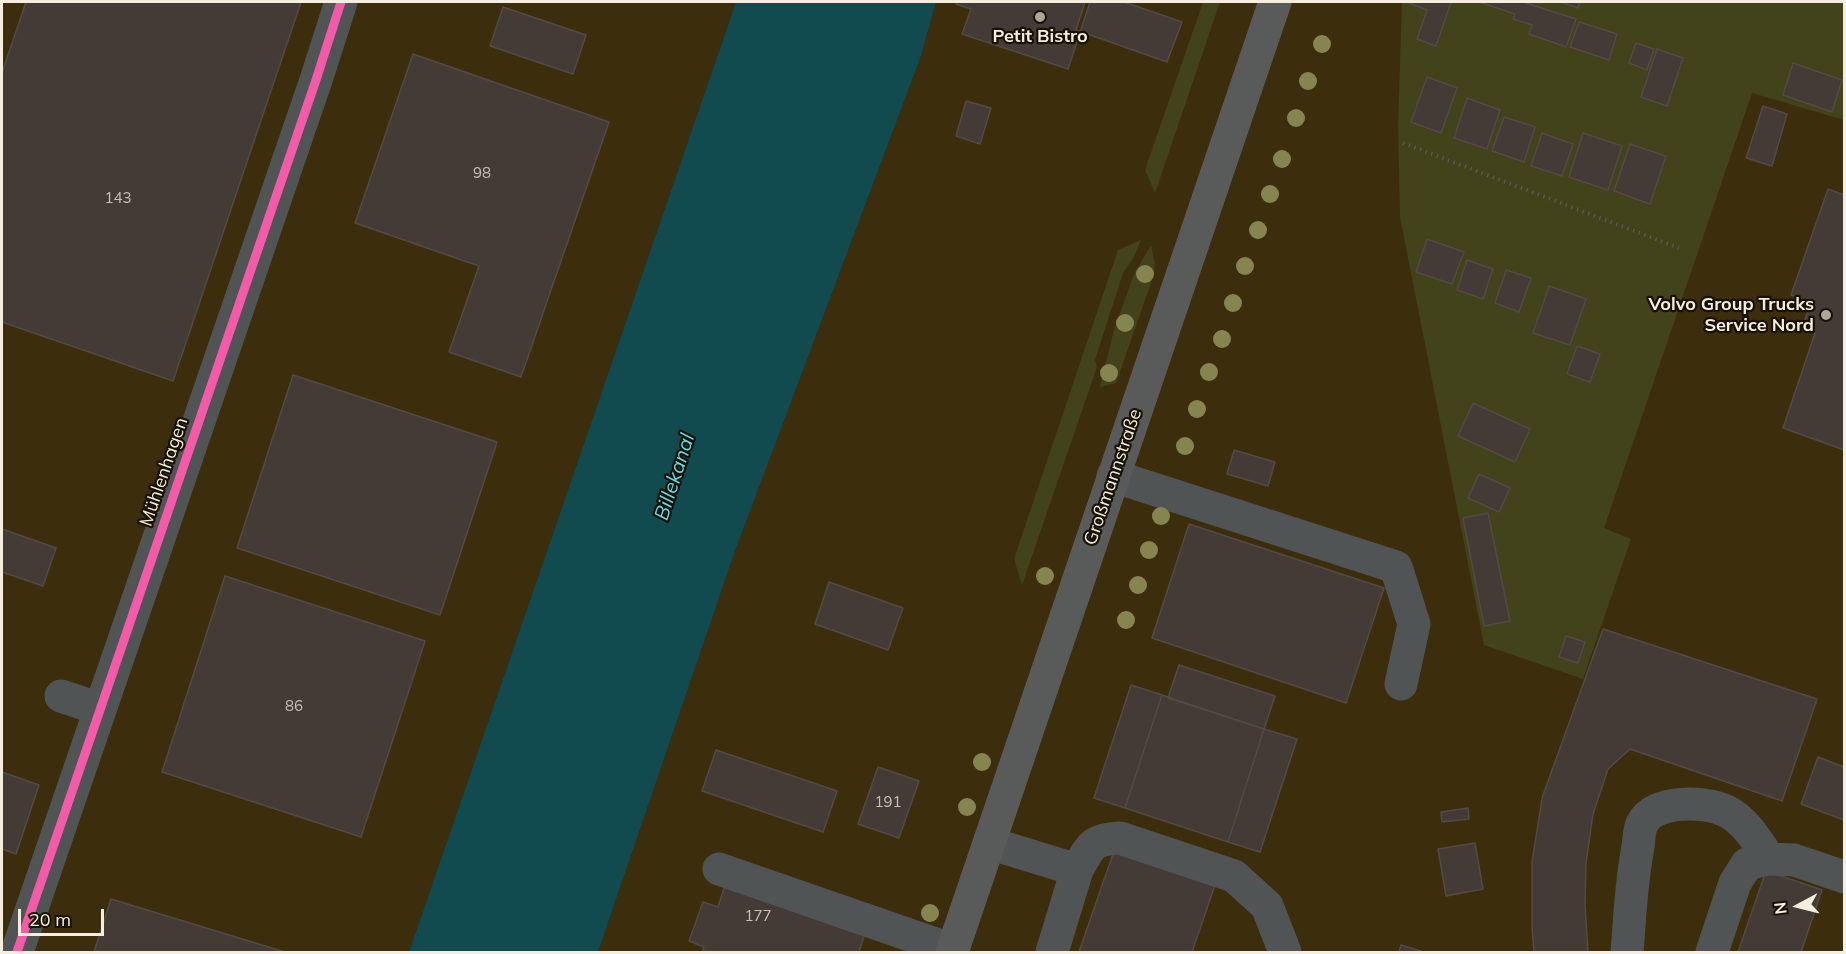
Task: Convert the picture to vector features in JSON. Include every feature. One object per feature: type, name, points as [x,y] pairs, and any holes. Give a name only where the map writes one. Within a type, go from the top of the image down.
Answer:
[{"type":"main road","name":"Großmannstraße","points":[[952,951],[1275,2]]},
{"type":"street","name":"Mühlenhagen","points":[[17,952],[341,2]]},
{"type":"street","points":[[1113,476],[1396,567],[1414,624],[1401,684]]},
{"type":"street","points":[[61,696],[100,709]]},
{"type":"street","points":[[1627,952],[1633,874],[1642,824],[1650,812],[1668,806],[1694,803],[1726,811],[1751,831],[1769,859]]},
{"type":"street","points":[[1052,952],[1077,870],[1090,847],[1104,839],[1120,838],[1234,876],[1267,906],[1285,952]]},
{"type":"street","points":[[988,843],[1077,870]]},
{"type":"street","points":[[1712,952],[1735,883],[1747,864],[1769,859],[1794,860],[1845,877]]},
{"type":"street","points":[[719,869],[952,951]]},
{"type":"path","points":[[1403,143],[1679,248]]},
{"type":"shaded area","points":[[2,2],[736,2],[409,952],[2,952]]},
{"type":"shaded area","points":[[936,2],[1844,2],[1844,952],[598,952],[735,551],[920,59]]},
{"type":"shaded area","points":[[1203,2],[1220,2],[1155,193],[1145,170]]},
{"type":"shaded area","points":[[1402,2],[1844,2],[1844,120],[1752,93],[1604,528],[1631,539],[1583,679],[1484,645],[1400,217],[1398,126]]},
{"type":"shaded area","points":[[1141,240],[1134,257],[1123,273],[1095,360],[1097,367],[1022,585],[1014,559],[1118,250]]},
{"type":"shaded area","points":[[1151,245],[1155,265],[1151,283],[1116,383],[1100,387],[1114,330],[1134,274]]},
{"type":"water","name":"Billekanal","points":[[736,2],[936,2],[920,59],[735,551],[598,952],[409,952]]},
{"type":"building","points":[[26,2],[301,2],[173,381],[2,322],[2,73]]},
{"type":"building","points":[[957,2],[1090,2],[1068,69],[962,34],[971,9],[956,4]]},
{"type":"building","points":[[1085,2],[1124,2],[1182,22],[1167,62],[1076,30]]},
{"type":"building","points":[[1407,2],[1451,2],[1436,46],[1417,39],[1427,10]]},
{"type":"building","points":[[1479,2],[1523,2],[1576,19],[1566,47],[1529,34],[1532,25],[1513,19],[1515,14]]},
{"type":"building","points":[[1560,2],[1580,2],[1578,8]]},
{"type":"building","points":[[503,7],[586,35],[573,74],[490,46]]},
{"type":"building","points":[[1579,22],[1617,34],[1609,60],[1570,47]]},
{"type":"building","points":[[1636,43],[1654,49],[1647,70],[1629,63]]},
{"type":"building","points":[[1657,49],[1683,58],[1667,106],[1641,97]]},
{"type":"building","points":[[413,54],[609,122],[521,377],[449,352],[479,266],[355,223]]},
{"type":"building","points":[[1793,63],[1842,80],[1832,112],[1783,95]]},
{"type":"building","points":[[1427,77],[1457,88],[1441,133],[1411,122]]},
{"type":"building","points":[[1467,98],[1500,110],[1487,149],[1454,138]]},
{"type":"building","points":[[966,101],[991,108],[980,144],[956,136]]},
{"type":"building","points":[[1763,106],[1787,114],[1772,166],[1746,158]]},
{"type":"building","points":[[1504,117],[1535,127],[1524,162],[1492,151]]},
{"type":"building","points":[[1542,133],[1573,144],[1562,176],[1531,166]]},
{"type":"building","points":[[1583,133],[1622,146],[1608,190],[1569,177]]},
{"type":"building","points":[[1630,144],[1666,156],[1650,204],[1614,191]]},
{"type":"building","name":"Volvo Group Trucks Service Nord","points":[[1828,189],[1844,195],[1844,450],[1783,428],[1815,333],[1802,328],[1811,302],[1791,295]]},
{"type":"building","points":[[1427,239],[1464,252],[1452,284],[1416,272]]},
{"type":"building","points":[[1467,260],[1493,269],[1483,299],[1457,290]]},
{"type":"building","points":[[1506,270],[1531,278],[1519,312],[1495,303]]},
{"type":"building","points":[[1549,286],[1586,299],[1570,345],[1533,333]]},
{"type":"building","points":[[1577,346],[1600,354],[1590,382],[1567,374]]},
{"type":"building","points":[[293,375],[497,442],[440,615],[237,548]]},
{"type":"building","points":[[1473,403],[1530,429],[1515,462],[1458,436]]},
{"type":"building","points":[[1234,450],[1275,462],[1268,486],[1227,474]]},
{"type":"building","points":[[1479,474],[1510,488],[1499,512],[1468,498]]},
{"type":"building","points":[[1488,513],[1510,621],[1484,626],[1463,518]]},
{"type":"building","points":[[1189,524],[1384,588],[1346,703],[1152,638]]},
{"type":"building","points":[[2,529],[56,548],[43,586],[2,572]]},
{"type":"building","points":[[225,576],[425,641],[361,837],[162,772]]},
{"type":"building","points":[[829,582],[903,608],[888,650],[815,624]]},
{"type":"building","points":[[1603,629],[1817,699],[1782,801],[1630,749],[1608,769],[1593,814],[1586,863],[1585,905],[1588,952],[1534,952],[1532,863],[1542,798]]},
{"type":"building","points":[[1566,636],[1585,642],[1578,663],[1559,657]]},
{"type":"building","points":[[1179,665],[1275,696],[1264,729],[1168,698]]},
{"type":"building","points":[[1131,685],[1162,695],[1125,808],[1094,798]]},
{"type":"building","points":[[1162,695],[1264,729],[1228,842],[1125,808]]},
{"type":"building","points":[[1264,729],[1297,739],[1260,852],[1228,842]]},
{"type":"building","points":[[716,750],[837,791],[823,832],[702,791]]},
{"type":"building","points":[[1818,757],[1844,767],[1844,820],[1801,804]]},
{"type":"building","points":[[878,767],[919,781],[899,838],[858,824]]},
{"type":"building","points":[[2,772],[39,785],[16,854],[2,849]]},
{"type":"building","points":[[1468,808],[1469,819],[1442,822],[1441,812]]},
{"type":"building","points":[[1475,843],[1483,889],[1446,896],[1438,849]]},
{"type":"building","points":[[1114,851],[1215,885],[1192,952],[1079,952]]},
{"type":"building","points":[[1766,871],[1822,890],[1801,952],[1738,952]]},
{"type":"building","points":[[725,885],[865,933],[859,952],[702,952],[704,947],[689,941],[703,902],[718,907]]},
{"type":"building","points":[[111,899],[285,952],[94,952]]},
{"type":"building","points":[[1401,945],[1424,952],[1399,952]]},
{"type":"cycle path","points":[[17,952],[341,2]]},
{"type":"place","name":"Petit Bistro","points":[[1040,17]]},
{"type":"place","name":"Volvo Group Trucks Service Nord","points":[[1826,315]]}]
